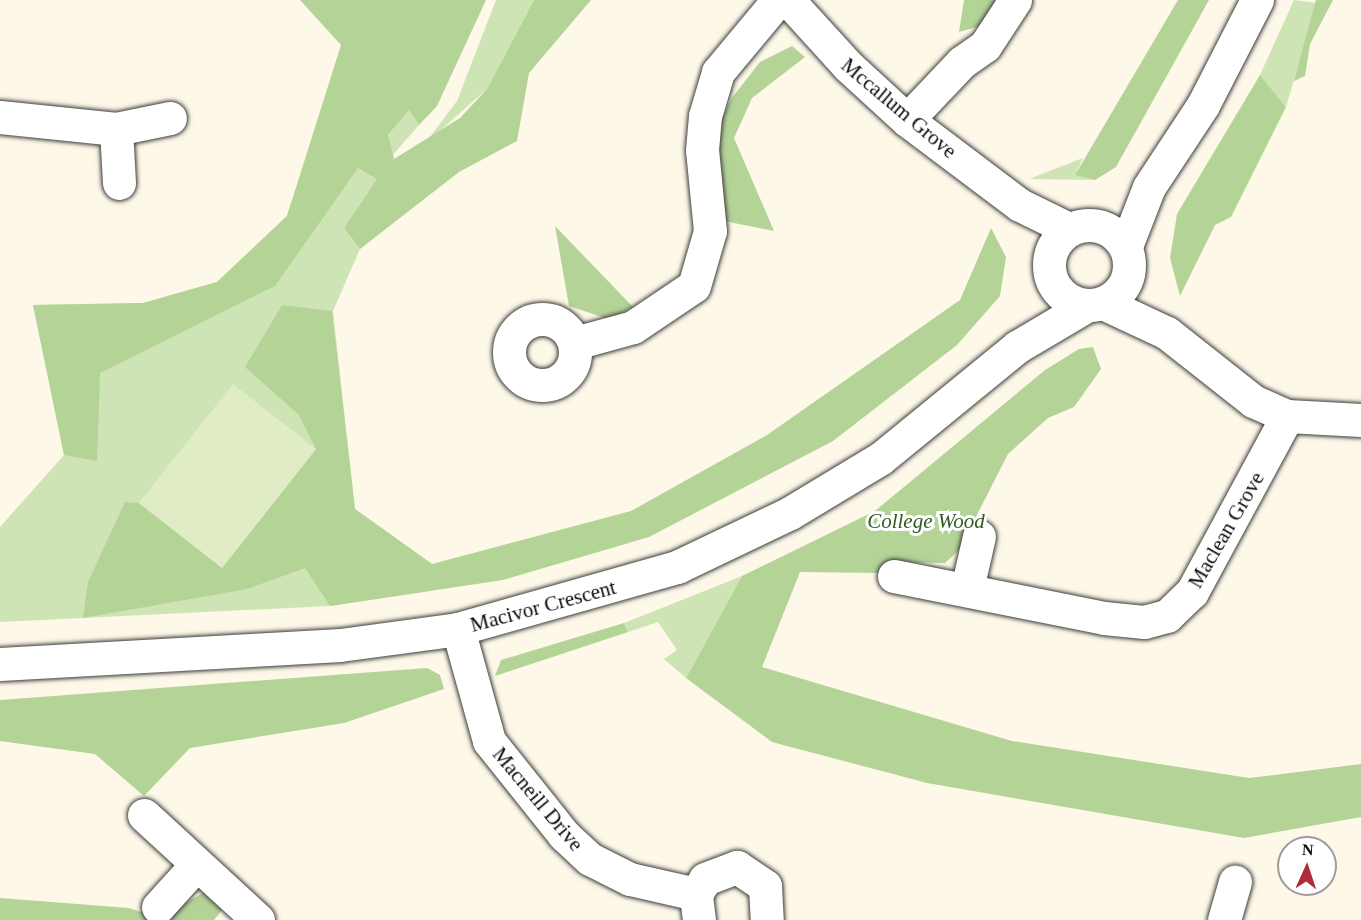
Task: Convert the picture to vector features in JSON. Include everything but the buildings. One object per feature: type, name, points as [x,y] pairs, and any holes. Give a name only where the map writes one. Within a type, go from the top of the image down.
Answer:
[{"type":"street","points":[[575,344],[633,327],[694,286],[710,231],[702,150],[705,116],[718,72],[778,0]]},
{"type":"street","name":"Mccallum Grove","points":[[788,0],[848,66],[908,120],[1020,205],[1069,229]]},
{"type":"street","points":[[908,120],[962,62],[985,46],[1015,0]]},
{"type":"street","points":[[1119,250],[1149,187],[1203,105],[1257,0]]},
{"type":"street","points":[[0,117],[116,129],[170,118]]},
{"type":"street","points":[[116,129],[119,183]]},
{"type":"street","name":"Mccallum Grove","points":[[1020,205],[1059,293],[1094,304],[1167,333]]},
{"type":"street","points":[[1069,229],[1119,250],[1167,333],[1253,401],[1287,416],[1361,420]]},
{"type":"street","name":"Macivor Crescent","points":[[1017,346],[1069,229]]},
{"type":"street","name":"Macivor Crescent","points":[[0,664],[340,645],[458,629],[677,567],[790,513],[881,458],[1017,346],[1094,304],[1119,250]]},
{"type":"street","name":"Maclean Grove","points":[[894,576],[1104,618],[1144,622],[1167,616],[1192,592],[1287,416]]},
{"type":"street","points":[[967,589],[979,536]]},
{"type":"street","name":"Macneill Drive","points":[[458,629],[489,741],[564,835],[591,860],[698,907]]},
{"type":"street","points":[[144,815],[258,920]]},
{"type":"street","points":[[158,907],[196,865]]},
{"type":"street","points":[[698,907],[705,879],[737,867],[765,886],[767,920]]},
{"type":"street","points":[[1224,920],[1235,882]]},
{"type":"green space","points":[[300,0],[486,0],[437,106],[419,125],[409,110],[388,135],[394,159],[460,118],[487,89],[534,0],[591,0],[529,73],[517,141],[459,172],[360,249],[344,228],[377,179],[358,168],[275,286],[100,373],[97,461],[64,455],[33,305],[143,303],[217,282],[287,216],[341,45]]},
{"type":"green space","points":[[496,0],[534,0],[487,89],[424,145],[457,101]]},
{"type":"green space","points":[[964,0],[1000,0],[991,23],[959,32]]},
{"type":"green space","points":[[1178,0],[1209,0],[1116,167],[1095,180],[1075,175]]},
{"type":"green space","points":[[1294,0],[1317,3],[1286,107],[1260,75]]},
{"type":"green space","points":[[1316,0],[1333,0],[1310,44],[1305,76],[1294,81]]},
{"type":"green space","points":[[792,46],[805,57],[752,98],[734,138],[774,231],[724,221],[714,137],[731,99],[760,62]]},
{"type":"green space","points":[[1260,75],[1286,107],[1231,217],[1215,225],[1180,296],[1170,258],[1177,214]]},
{"type":"green space","points":[[409,110],[419,125],[392,156],[388,135]]},
{"type":"green space","points":[[1083,158],[1075,175],[1095,180],[1029,179]]},
{"type":"green space","points":[[358,168],[378,178],[344,228],[360,249],[333,311],[355,509],[432,564],[430,591],[330,606],[0,622],[0,527],[64,455],[33,305],[143,303],[217,282],[287,216],[291,202]]},
{"type":"green space","points":[[555,226],[633,307],[608,319],[569,306]]},
{"type":"green space","points":[[991,228],[1006,257],[1000,296],[957,345],[833,441],[649,537],[503,580],[330,606],[305,568],[247,589],[83,618],[88,582],[125,502],[139,503],[222,568],[316,449],[299,415],[245,367],[282,305],[332,311],[355,509],[432,564],[631,511],[767,435],[960,300]]},
{"type":"green space","name":"College Wood","points":[[1093,347],[1101,369],[1074,407],[1048,418],[1008,454],[959,550],[945,563],[895,562],[880,573],[800,572],[762,667],[1012,741],[1249,778],[1361,764],[1361,817],[1244,838],[927,783],[772,742],[686,678],[742,576],[875,511],[1045,370],[1079,349]]},
{"type":"green space","points":[[233,384],[316,449],[222,568],[139,503]]},
{"type":"green space","points":[[742,576],[686,678],[664,659],[677,650],[658,622],[628,632],[624,623]]},
{"type":"green space","points":[[624,623],[628,632],[495,676],[501,660]]},
{"type":"green space","points":[[427,668],[440,675],[444,689],[344,723],[190,748],[144,796],[95,754],[0,741],[0,700]]},
{"type":"green space","points":[[203,893],[222,910],[214,920],[0,920],[0,898],[129,908],[159,918]]}]
